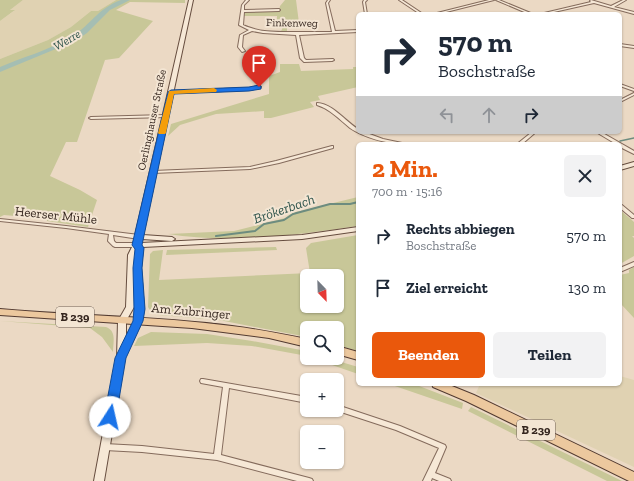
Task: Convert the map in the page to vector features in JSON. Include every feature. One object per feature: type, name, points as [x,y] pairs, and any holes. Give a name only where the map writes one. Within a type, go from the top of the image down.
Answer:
[{"type":"main road","name":"Oerlinghauser Straße","points":[[99,481],[120,358],[122,321],[130,307],[132,255],[139,237],[191,0]]},
{"type":"main road","points":[[622,167],[634,164]]},
{"type":"main road","points":[[137,245],[263,240],[356,229]]},
{"type":"main road","points":[[139,237],[194,242]]},
{"type":"main road","name":"Oerlinghauser Straße","points":[[120,358],[138,321],[140,309],[137,268],[140,248],[137,245]]},
{"type":"main road","name":"Am Zubringer","points":[[0,312],[221,327],[266,334],[300,341]]},
{"type":"main road","points":[[344,352],[356,355]]},
{"type":"main road","name":"B 239","points":[[442,386],[470,398],[634,478]]},
{"type":"street","points":[[242,11],[242,5],[248,0]]},
{"type":"street","points":[[329,0],[327,3],[334,32]]},
{"type":"street","points":[[366,0],[364,2],[366,12]]},
{"type":"street","points":[[400,0],[419,12]]},
{"type":"street","points":[[442,12],[493,0]]},
{"type":"street","points":[[497,0],[527,12]]},
{"type":"street","points":[[588,0],[634,13]]},
{"type":"street","points":[[611,6],[625,0]]},
{"type":"street","points":[[550,12],[594,2]]},
{"type":"street","name":"Finkenweg","points":[[279,10],[242,11],[241,25],[251,30],[297,33],[356,31]]},
{"type":"street","points":[[243,51],[240,47],[242,35],[251,30]]},
{"type":"street","points":[[297,33],[302,58],[305,61],[332,60]]},
{"type":"street","points":[[622,44],[634,47]]},
{"type":"street","points":[[622,86],[634,90]]},
{"type":"street","points":[[171,92],[249,89],[259,87]]},
{"type":"street","points":[[622,100],[634,94]]},
{"type":"street","points":[[318,104],[324,106],[356,130]]},
{"type":"street","points":[[91,118],[166,116]]},
{"type":"street","points":[[365,134],[392,142]]},
{"type":"street","points":[[521,142],[531,134]]},
{"type":"street","points":[[601,134],[615,142]]},
{"type":"street","points":[[622,146],[634,153]]},
{"type":"street","points":[[154,172],[250,168],[332,147]]},
{"type":"street","points":[[622,208],[634,217]]},
{"type":"street","name":"Heerser Mühle","points":[[0,220],[139,237]]},
{"type":"street","name":"Heerser Mühle","points":[[110,233],[111,241],[115,245],[137,245]]},
{"type":"street","points":[[622,269],[634,264]]},
{"type":"street","points":[[203,381],[300,399]]},
{"type":"street","points":[[217,457],[226,386]]},
{"type":"street","points":[[344,410],[398,428],[443,447],[429,478],[447,481]]},
{"type":"street","points":[[105,447],[142,449],[217,457],[309,481]]},
{"type":"shaded area","points":[[0,0],[23,0],[10,10],[15,10],[0,21]]},
{"type":"shaded area","points":[[23,0],[116,0],[98,11],[91,11],[71,27],[48,40],[0,59],[0,21],[14,11],[10,10]]},
{"type":"shaded area","points":[[116,0],[185,0],[185,3],[130,2],[116,10],[153,21],[119,58],[105,60],[77,142],[66,142],[50,176],[97,200],[88,227],[47,221],[47,219],[4,215],[0,217],[0,59],[48,40],[71,27],[91,11],[98,11]]},
{"type":"shaded area","points":[[285,0],[296,0],[299,23],[287,24],[287,32],[279,32],[282,30],[281,23],[277,23],[277,16],[244,16],[245,12],[249,11],[279,11],[280,6]]},
{"type":"shaded area","points":[[280,64],[299,64],[301,71],[353,69],[353,67],[356,67],[356,87],[318,96],[320,100],[310,102],[314,107],[271,118],[264,118],[264,111],[216,114],[180,125],[168,136],[171,124],[269,94],[269,76],[280,72]]},
{"type":"shaded area","points":[[356,197],[356,226],[287,235],[239,238],[191,237],[168,234],[234,231],[285,218],[292,213]]},
{"type":"shaded area","points":[[622,212],[634,222],[634,236],[632,236],[634,238],[634,256],[622,263]]},
{"type":"shaded area","points":[[356,235],[356,350],[344,347],[344,321],[300,321],[300,336],[219,320],[159,315],[151,312],[148,307],[150,254],[153,251],[163,250],[159,280],[300,273],[300,313],[344,313],[344,269],[309,269],[306,248],[311,243]]},
{"type":"shaded area","points":[[276,247],[277,250],[166,255],[167,250]]},
{"type":"shaded area","points":[[634,267],[634,318],[622,305],[622,275],[629,273],[629,270]]},
{"type":"shaded area","points":[[0,321],[106,327],[112,331],[113,334],[113,352],[102,337],[90,328]]},
{"type":"shaded area","points":[[151,332],[207,334],[300,350],[300,355],[252,346],[207,343],[134,346],[138,338]]},
{"type":"shaded area","points":[[344,363],[356,366],[356,373],[332,365],[344,365]]},
{"type":"shaded area","points":[[622,377],[634,380],[634,467],[476,393],[479,386],[622,386]]},
{"type":"shaded area","points":[[395,386],[419,386],[463,403],[462,409]]},
{"type":"shaded area","points":[[471,407],[622,481],[607,481],[468,411]]},
{"type":"waterway","name":"Werre","points":[[0,70],[63,45],[81,34],[107,8],[127,0]]},
{"type":"waterway","name":"Brökerbach","points":[[620,141],[634,138]]},
{"type":"waterway","name":"Brökerbach","points":[[216,236],[255,231],[264,224],[284,220],[293,214],[330,204],[356,202]]},
{"type":"slow traffic","points":[[162,133],[171,92],[214,90]]},
{"type":"route","points":[[110,417],[120,358],[138,321],[140,309],[137,268],[140,248],[137,245],[171,92],[249,89],[259,87]]}]
